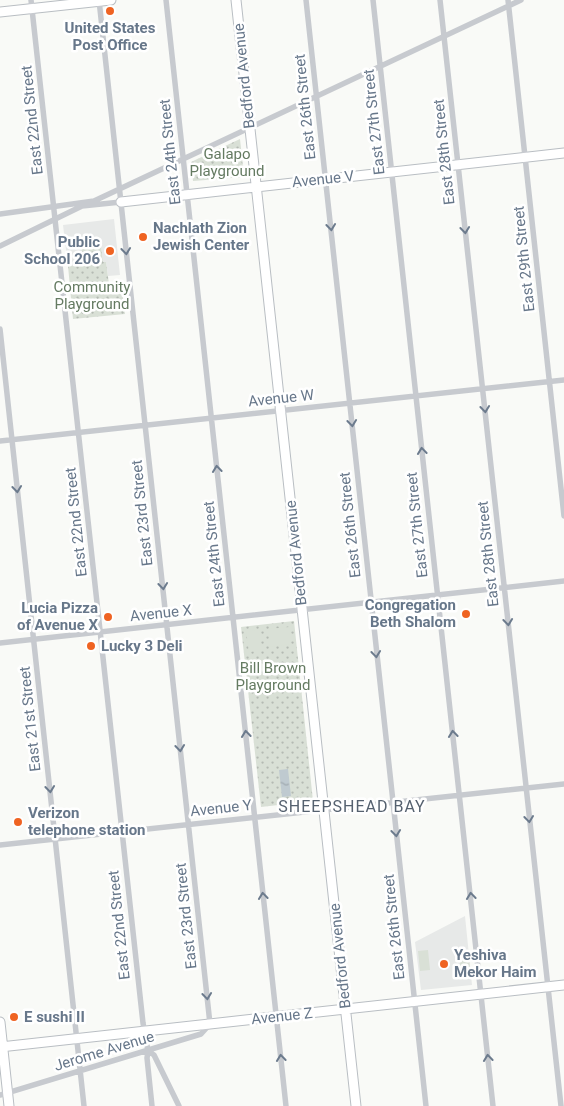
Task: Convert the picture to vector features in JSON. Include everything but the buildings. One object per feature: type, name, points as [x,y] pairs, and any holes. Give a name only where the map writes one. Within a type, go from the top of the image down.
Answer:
[{"type":"main road","points":[[0,12],[32,4],[110,0]]},
{"type":"main road","name":"Bedford Avenue","points":[[236,0],[356,1106]]},
{"type":"main road","name":"Avenue V","points":[[121,202],[564,153]]},
{"type":"main road","name":"Avenue Z","points":[[1,1046],[564,985]]},
{"type":"main road","points":[[0,1022],[4,1094],[9,1106]]},
{"type":"street","name":"East 24th Street","points":[[166,0],[286,1106]]},
{"type":"street","name":"East 26th Street","points":[[306,0],[426,1106]]},
{"type":"street","name":"East 27th Street","points":[[373,0],[494,1106]]},
{"type":"street","name":"East 28th Street","points":[[440,0],[560,1106]]},
{"type":"street","points":[[0,214],[94,201],[444,37],[508,3],[521,0]]},
{"type":"street","name":"East 23rd Street","points":[[99,1],[210,1024]]},
{"type":"street","name":"East 29th Street","points":[[508,3],[564,516]]},
{"type":"street","name":"East 22nd Street","points":[[32,4],[144,1031],[148,1051]]},
{"type":"street","name":"Avenue V","points":[[55,220],[82,206],[121,202]]},
{"type":"street","points":[[0,246],[55,220]]},
{"type":"street","name":"East 21st Street","points":[[0,330],[84,1106]]},
{"type":"street","name":"Avenue W","points":[[0,441],[564,380]]},
{"type":"street","name":"Avenue X","points":[[0,643],[564,581]]},
{"type":"street","name":"Avenue Y","points":[[0,845],[564,784]]},
{"type":"street","name":"Jerome Avenue","points":[[4,1094],[201,1034],[210,1024]]},
{"type":"street","points":[[152,1106],[147,1058],[148,1051],[154,1055],[179,1106]]},
{"type":"shaded area","name":"Public School 206","points":[[114,219],[120,275],[108,276],[106,262],[103,263],[100,238],[83,265],[68,266],[63,225]]},
{"type":"shaded area","name":"Yeshiva Mekor Haim","points":[[465,916],[472,985],[421,990],[415,942]]},
{"type":"green space","name":"Galapo Playground","points":[[240,139],[244,177],[193,181],[191,162]]},
{"type":"green space","name":"Community Playground","points":[[100,237],[103,262],[106,262],[109,284],[121,283],[125,314],[73,319],[68,266],[83,264],[81,240]]},
{"type":"green space","name":"Bill Brown Playground","points":[[294,621],[313,801],[261,807],[241,627]]},
{"type":"green space","points":[[289,627],[291,644],[270,647],[268,629]]},
{"type":"green space","points":[[259,630],[261,650],[249,652],[246,631]]},
{"type":"green space","points":[[428,950],[430,970],[420,971],[418,951]]},
{"type":"green space","points":[[468,950],[470,969],[461,969],[458,951]]},
{"type":"water","points":[[288,769],[291,796],[282,797],[279,770]]},
{"type":"place","name":"United States Post Office","points":[[110,11]]},
{"type":"place","name":"Nachlath Zion Jewish Center","points":[[143,237]]},
{"type":"place","name":"Public School 206","points":[[110,251]]},
{"type":"place","name":"Congregation Beth Shalom","points":[[466,614]]},
{"type":"place","name":"Lucia Pizza of Avenue X","points":[[108,617]]},
{"type":"place","name":"Lucky 3 Deli","points":[[91,646]]},
{"type":"place","name":"Verizon telephone station","points":[[18,822]]},
{"type":"place","name":"Yeshiva Mekor Haim","points":[[444,964]]},
{"type":"place","name":"E sushi II","points":[[14,1017]]},
{"type":"district","name":"SHEEPSHEAD BAY","points":[[352,806]]}]
